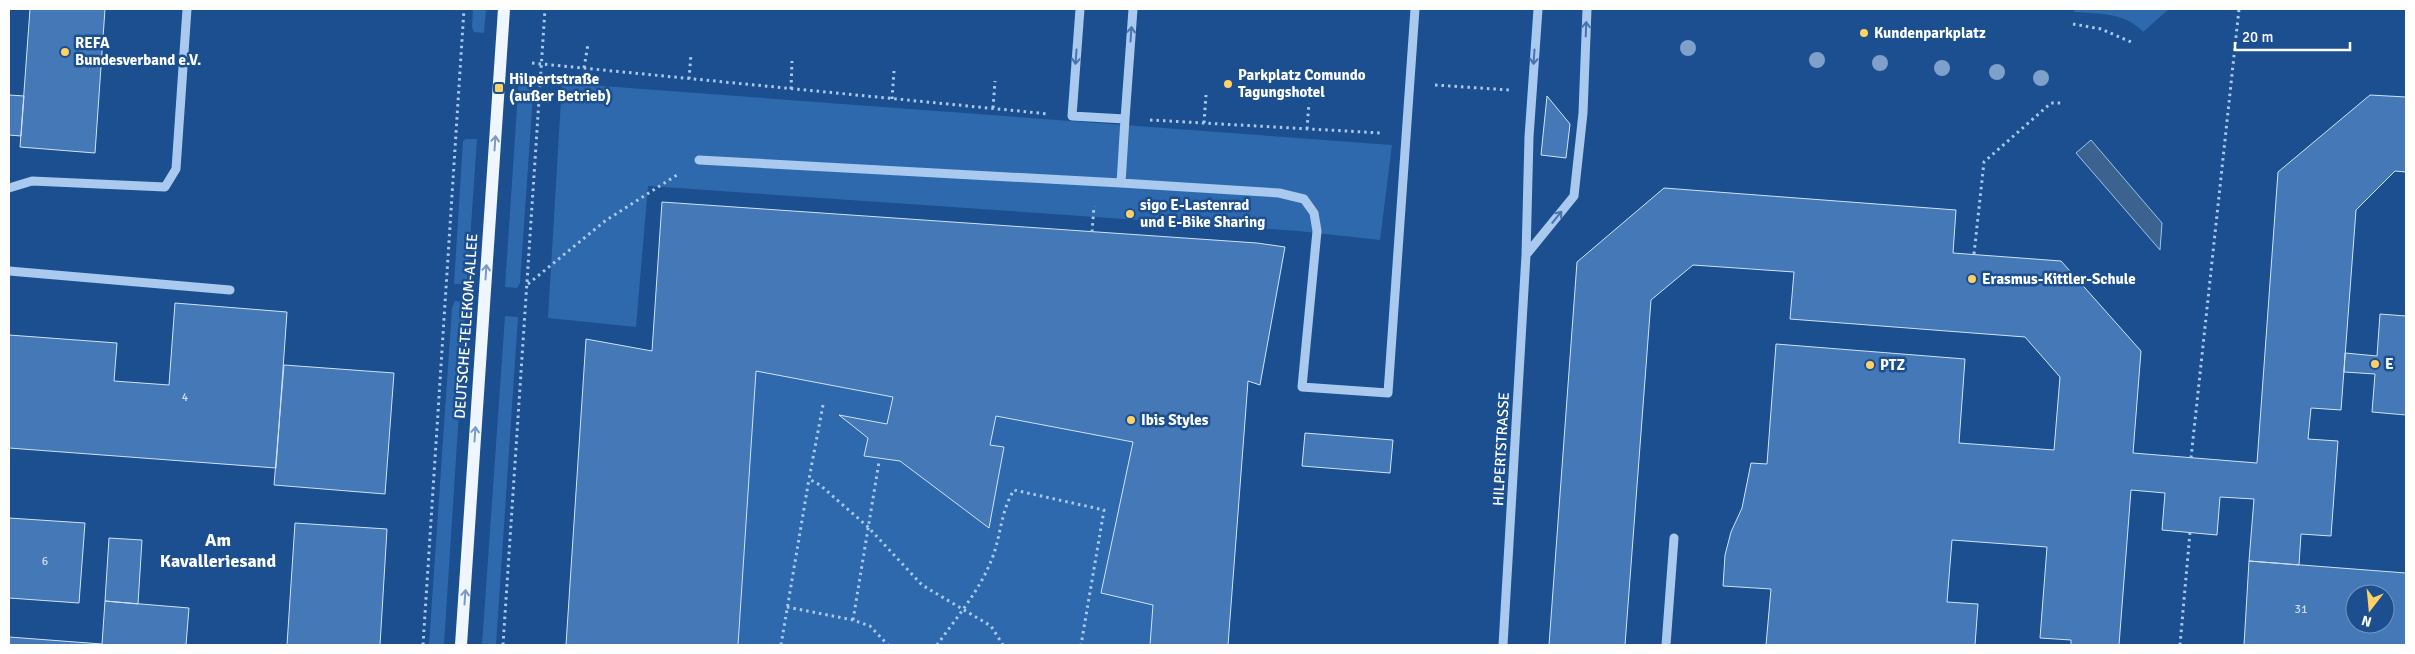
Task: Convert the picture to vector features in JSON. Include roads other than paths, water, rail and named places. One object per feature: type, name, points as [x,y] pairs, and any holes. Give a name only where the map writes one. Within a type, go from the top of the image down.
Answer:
[{"type":"main road","name":"DEUTSCHE-TELEKOM-ALLEE","points":[[461,645],[504,9]]},
{"type":"lane","points":[[9,188],[32,181],[165,187],[176,170],[187,9]]},
{"type":"lane","points":[[1080,9],[1072,116],[1125,119]]},
{"type":"lane","points":[[1121,183],[1133,9]]},
{"type":"lane","points":[[699,160],[1121,183],[1279,193],[1304,198],[1314,213],[1317,232],[1302,387],[1388,393],[1415,9]]},
{"type":"lane","name":"HILPERTSTRASSE","points":[[1503,645],[1526,255],[1532,92],[1538,9]]},
{"type":"lane","points":[[1526,255],[1574,196],[1583,113],[1587,9]]},
{"type":"lane","points":[[9,271],[230,290]]},
{"type":"lane","points":[[1666,645],[1674,538]]},
{"type":"place","name":"Kundenparkplatz","points":[[1864,33]]},
{"type":"place","name":"REFA Bundesverband e.V.","points":[[65,52]]},
{"type":"place","name":"Parkplatz Comundo Tagungshotel","points":[[1228,84]]},
{"type":"place","name":"Hilpertstraße (außer Betrieb)","points":[[499,88]]},
{"type":"place","name":"sigo E-Lastenrad und E-Bike Sharing","points":[[1130,214]]},
{"type":"place","name":"Erasmus-Kittler-Schule","points":[[1972,279]]},
{"type":"place","name":"E","points":[[2375,364]]},
{"type":"place","name":"PTZ","points":[[1870,365]]},
{"type":"place","name":"Ibis Styles","points":[[1131,420]]},
{"type":"district","name":"Am Kavalleriesand","points":[[218,550]]}]
